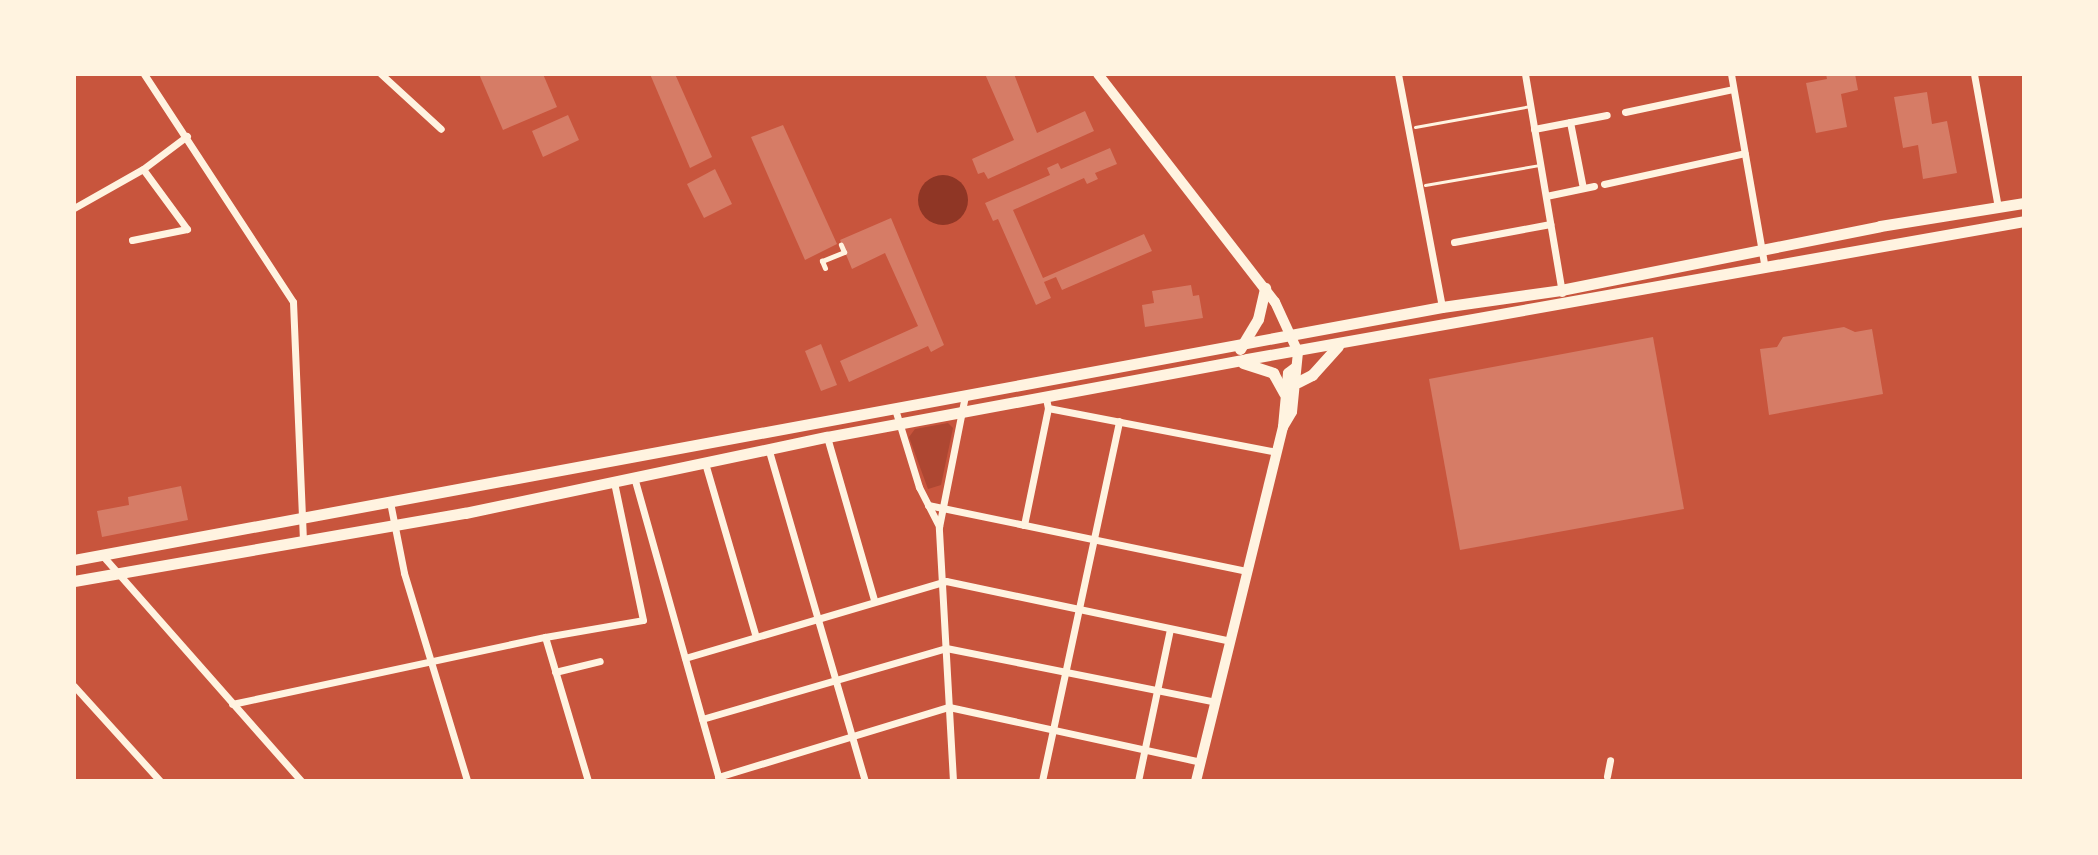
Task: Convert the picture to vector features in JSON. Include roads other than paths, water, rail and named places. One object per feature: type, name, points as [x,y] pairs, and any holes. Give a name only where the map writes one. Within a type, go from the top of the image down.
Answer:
[{"type":"main road","points":[[1098,74],[1265,288],[1294,335],[1298,352],[1298,382],[1292,412],[1283,427]]},
{"type":"main road","points":[[74,560],[965,396],[1240,349],[1294,335],[1442,307],[1561,290],[1762,249],[2024,203]]},
{"type":"main road","points":[[74,581],[395,525],[962,412],[1047,403],[1230,362],[1565,306],[2024,221]]},
{"type":"main road","points":[[1240,349],[1258,319],[1265,288]]},
{"type":"main road","points":[[1298,382],[1312,375],[1338,346]]},
{"type":"main road","points":[[1230,362],[1269,370],[1284,393]]},
{"type":"main road","points":[[1196,781],[1283,427],[1288,373],[1296,367]]},
{"type":"street","points":[[144,74],[293,302],[303,539]]},
{"type":"street","points":[[381,74],[441,129]]},
{"type":"street","points":[[1398,74],[1442,307]]},
{"type":"street","points":[[1525,74],[1565,306]]},
{"type":"street","points":[[1731,74],[1765,268]]},
{"type":"street","points":[[1974,74],[1998,208]]},
{"type":"street","points":[[1625,112],[1733,89]]},
{"type":"street","points":[[1534,129],[1607,115]]},
{"type":"street","points":[[1570,122],[1583,188]]},
{"type":"street","points":[[74,208],[143,169],[187,136]]},
{"type":"street","points":[[1604,184],[1745,153]]},
{"type":"street","points":[[132,240],[187,229],[143,169]]},
{"type":"street","points":[[1546,196],[1594,186]]},
{"type":"street","points":[[1454,242],[1550,224]]},
{"type":"street","points":[[825,268],[822,261],[844,252],[841,245]]},
{"type":"street","points":[[939,527],[965,396]]},
{"type":"street","points":[[1024,525],[1047,403],[1119,421],[1276,452]]},
{"type":"street","points":[[895,409],[928,505],[939,527],[946,581],[953,781]]},
{"type":"street","points":[[1042,781],[1119,421]]},
{"type":"street","points":[[827,437],[874,600]]},
{"type":"street","points":[[769,451],[865,781]]},
{"type":"street","points":[[705,463],[755,634]]},
{"type":"street","points":[[634,477],[719,779],[949,707],[1201,762]]},
{"type":"street","points":[[232,704],[434,664],[545,637],[643,620],[636,573],[614,482]]},
{"type":"street","points":[[390,502],[404,573],[467,781]]},
{"type":"street","points":[[928,505],[1247,571]]},
{"type":"street","points":[[102,555],[301,781]]},
{"type":"street","points":[[685,658],[755,634],[946,581],[1230,641]]},
{"type":"street","points":[[1138,781],[1170,629]]},
{"type":"street","points":[[545,637],[588,781]]},
{"type":"street","points":[[702,719],[946,648],[1216,702]]},
{"type":"street","points":[[555,672],[600,661]]},
{"type":"street","points":[[74,686],[160,781]]},
{"type":"street","points":[[1607,776],[1610,760]]},
{"type":"lane","points":[[1415,127],[1530,106]]},
{"type":"lane","points":[[1425,185],[1540,165]]}]
